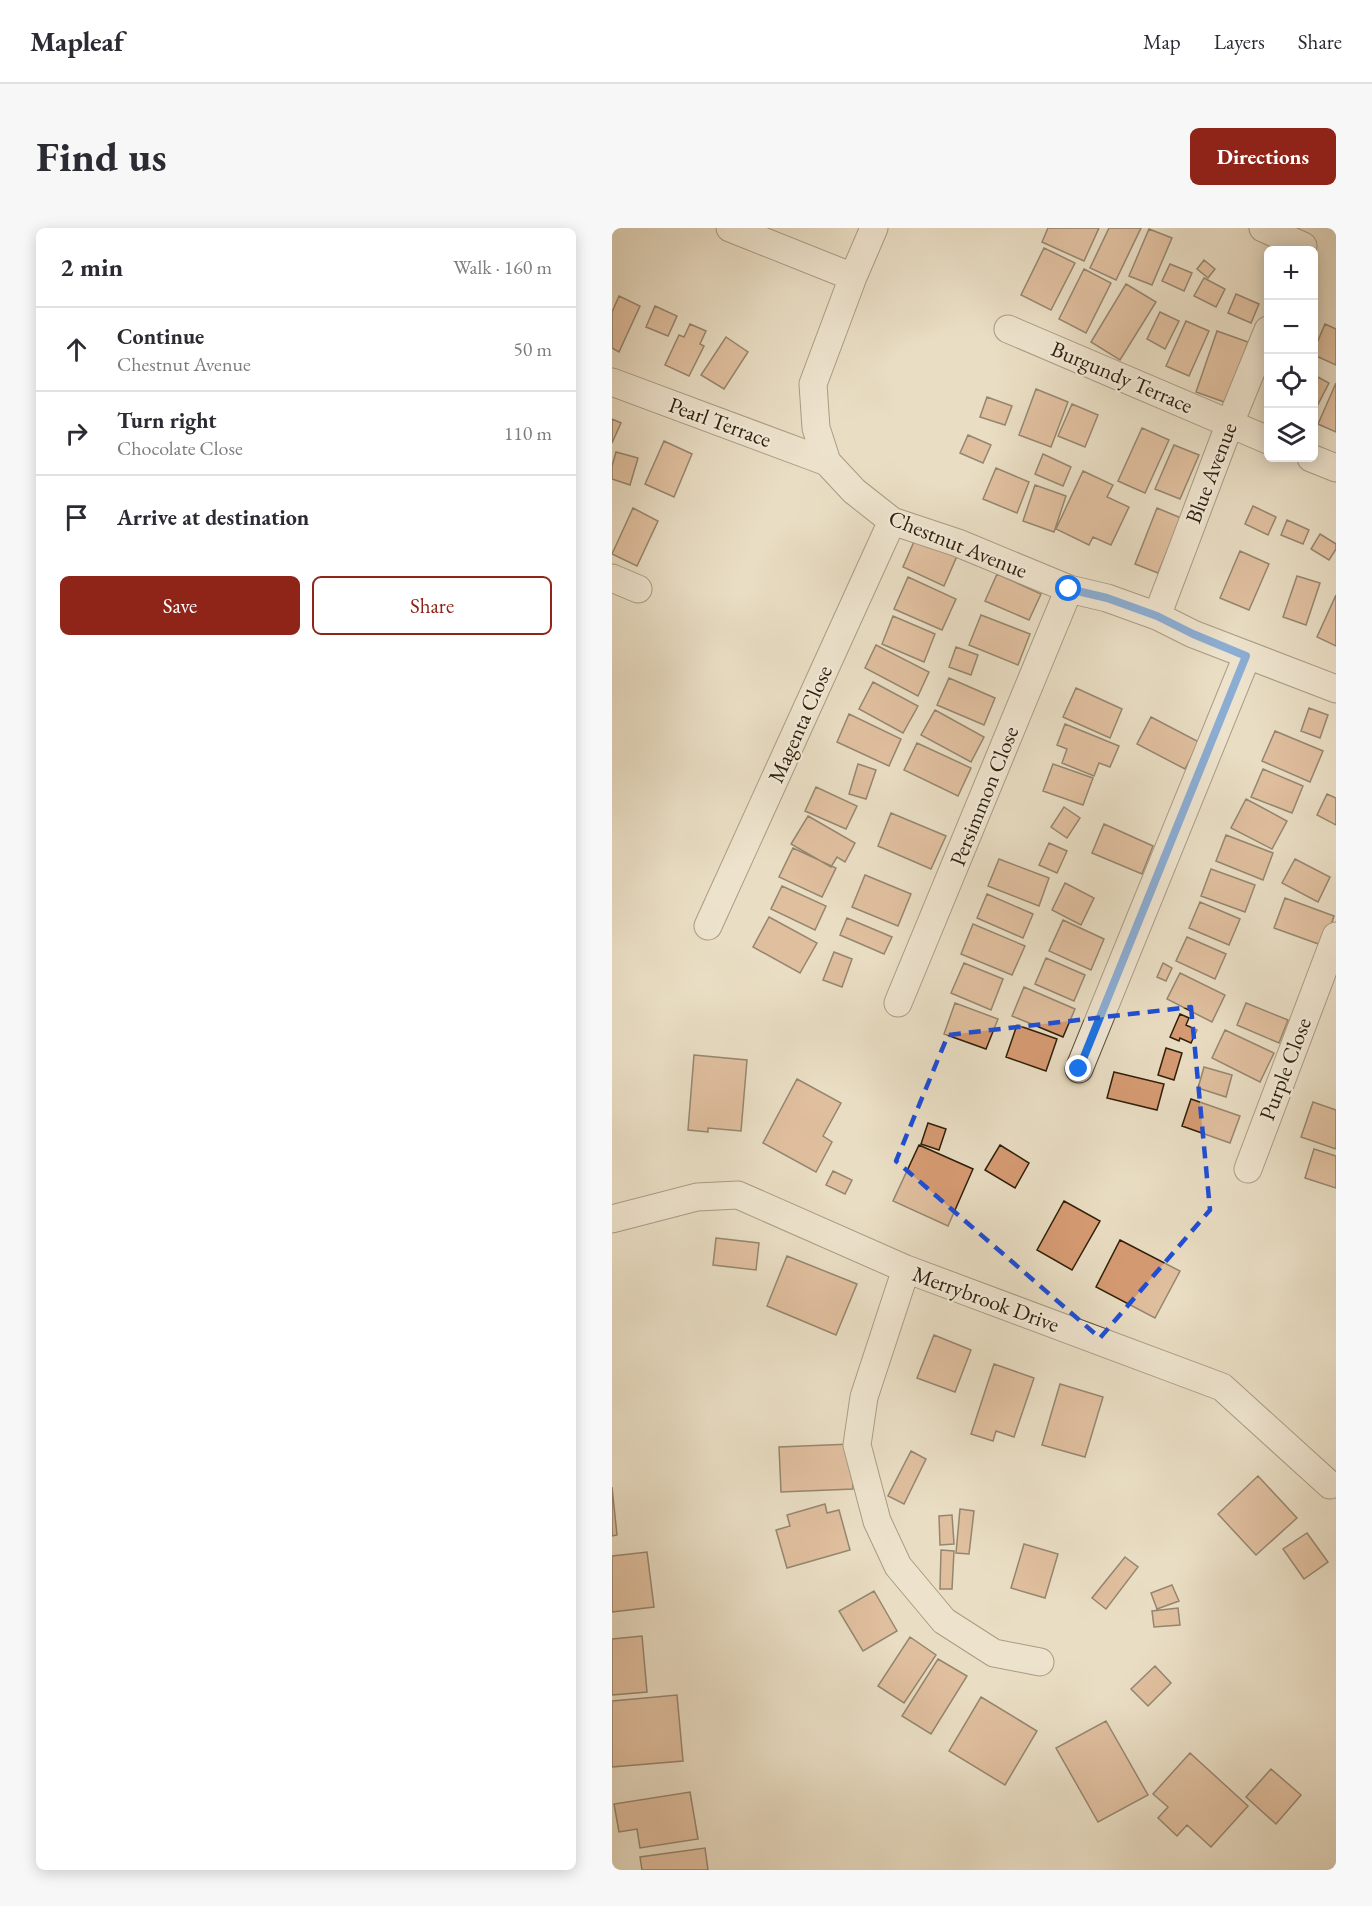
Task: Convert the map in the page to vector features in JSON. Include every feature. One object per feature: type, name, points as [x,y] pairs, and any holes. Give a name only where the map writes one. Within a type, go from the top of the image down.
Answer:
[{"type":"street","points":[[730,228],[853,276]]},
{"type":"street","name":"Chestnut Avenue","points":[[874,228],[853,276],[813,384],[816,428],[827,462],[854,490],[892,521],[958,543],[1069,589],[1107,598],[1157,616],[1246,656],[1336,689]]},
{"type":"street","points":[[1263,228],[1306,241]]},
{"type":"street","name":"Burgundy Terrace","points":[[1008,329],[1264,438]]},
{"type":"street","name":"Blue Avenue","points":[[1157,616],[1230,423],[1264,342]]},
{"type":"street","name":"Pearl Terrace","points":[[612,382],[827,462]]},
{"type":"street","points":[[1318,461],[1336,468]]},
{"type":"street","name":"Magenta Close","points":[[708,927],[892,521]]},
{"type":"street","points":[[612,578],[638,589]]},
{"type":"street","name":"Persimmon Close","points":[[898,1003],[1069,589]]},
{"type":"street","points":[[1079,1069],[1246,656]]},
{"type":"street","name":"Purple Close","points":[[1248,1169],[1336,936]]},
{"type":"street","name":"Merrybrook Drive","points":[[612,1219],[697,1197],[738,1195],[906,1269],[1222,1387],[1330,1485]]},
{"type":"street","points":[[906,1269],[864,1397],[857,1445],[877,1521],[898,1566],[944,1621],[994,1653],[1040,1662]]},
{"type":"highlighted area","points":[[1191,1007],[1210,1210],[1100,1338],[896,1161],[948,1035]]},
{"type":"building","points":[[1048,228],[1099,228],[1084,261],[1042,242]]},
{"type":"building","points":[[1109,228],[1141,228],[1116,280],[1090,268]]},
{"type":"building","points":[[1149,229],[1172,238],[1152,285],[1129,276]]},
{"type":"building","points":[[1044,248],[1075,263],[1051,310],[1021,295]]},
{"type":"building","points":[[1204,260],[1215,269],[1208,278],[1197,269]]},
{"type":"building","points":[[1170,264],[1192,273],[1184,291],[1162,281]]},
{"type":"building","points":[[1084,269],[1111,283],[1086,333],[1059,319]]},
{"type":"building","points":[[1204,278],[1225,289],[1216,307],[1194,296]]},
{"type":"building","points":[[1126,284],[1156,302],[1120,360],[1091,342]]},
{"type":"building","points":[[1236,294],[1259,304],[1251,323],[1228,313]]},
{"type":"building","points":[[619,296],[640,306],[619,352],[612,348],[612,312]]},
{"type":"building","points":[[655,306],[677,316],[668,336],[646,327]]},
{"type":"building","points":[[1160,312],[1179,321],[1165,349],[1147,339]]},
{"type":"building","points":[[1186,321],[1209,331],[1189,376],[1166,366]]},
{"type":"building","points":[[690,324],[706,331],[700,344],[704,346],[689,376],[665,365],[679,335],[684,337]]},
{"type":"building","points":[[1325,324],[1336,329],[1336,365],[1318,357],[1318,341]]},
{"type":"building","points":[[1217,331],[1248,342],[1227,403],[1196,392]]},
{"type":"building","points":[[726,337],[748,352],[724,389],[701,375]]},
{"type":"building","points":[[1318,377],[1329,383],[1318,404]]},
{"type":"building","points":[[1336,383],[1336,432],[1318,424]]},
{"type":"building","points":[[1036,389],[1068,402],[1051,447],[1019,435]]},
{"type":"building","points":[[987,397],[1012,406],[1005,425],[980,417]]},
{"type":"building","points":[[1072,404],[1098,415],[1085,447],[1058,436]]},
{"type":"building","points":[[612,419],[621,423],[612,443]]},
{"type":"building","points":[[1142,428],[1169,440],[1145,493],[1118,481]]},
{"type":"building","points":[[968,435],[991,445],[983,463],[960,453]]},
{"type":"building","points":[[664,441],[692,454],[674,497],[645,484]]},
{"type":"building","points":[[1174,445],[1199,455],[1180,499],[1155,489]]},
{"type":"building","points":[[616,452],[638,458],[630,485],[612,479],[612,466]]},
{"type":"building","points":[[1043,454],[1071,467],[1063,486],[1035,474]]},
{"type":"building","points":[[996,468],[1029,482],[1017,513],[983,499]]},
{"type":"building","points":[[1083,471],[1113,485],[1107,497],[1129,507],[1111,545],[1093,537],[1089,545],[1056,529]]},
{"type":"building","points":[[1035,485],[1066,496],[1054,532],[1023,521]]},
{"type":"building","points":[[1253,506],[1276,517],[1268,535],[1245,524]]},
{"type":"building","points":[[633,508],[658,521],[637,566],[612,554]]},
{"type":"building","points":[[1157,508],[1181,518],[1158,573],[1135,564]]},
{"type":"building","points":[[1287,520],[1309,530],[1303,544],[1281,535]]},
{"type":"building","points":[[1320,534],[1336,544],[1336,549],[1329,560],[1311,549]]},
{"type":"building","points":[[916,537],[957,556],[944,586],[903,567]]},
{"type":"building","points":[[1240,551],[1269,564],[1249,610],[1220,598]]},
{"type":"building","points":[[997,574],[1041,594],[1029,620],[985,601]]},
{"type":"building","points":[[1297,576],[1320,583],[1306,625],[1283,617]]},
{"type":"building","points":[[908,577],[956,599],[942,630],[894,609]]},
{"type":"building","points":[[1336,595],[1336,646],[1317,637]]},
{"type":"building","points":[[981,615],[1030,634],[1018,665],[969,645]]},
{"type":"building","points":[[893,616],[935,634],[924,662],[882,644]]},
{"type":"building","points":[[876,645],[929,672],[918,696],[865,668]]},
{"type":"building","points":[[956,647],[978,655],[971,675],[949,667]]},
{"type":"building","points":[[949,678],[995,698],[984,725],[937,705]]},
{"type":"building","points":[[873,682],[918,706],[903,733],[859,709]]},
{"type":"building","points":[[1076,688],[1122,709],[1110,738],[1063,717]]},
{"type":"building","points":[[1309,708],[1328,715],[1320,738],[1301,731]]},
{"type":"building","points":[[935,710],[984,737],[971,762],[921,735]]},
{"type":"building","points":[[849,714],[901,739],[889,766],[837,742]]},
{"type":"building","points":[[1151,717],[1199,742],[1185,769],[1137,744]]},
{"type":"building","points":[[1065,724],[1119,746],[1110,767],[1099,763],[1094,776],[1062,763],[1067,749],[1057,745]]},
{"type":"building","points":[[1275,731],[1323,751],[1310,782],[1262,761]]},
{"type":"building","points":[[917,743],[971,768],[958,796],[904,770]]},
{"type":"building","points":[[858,764],[876,770],[866,799],[849,794]]},
{"type":"building","points":[[1053,764],[1093,778],[1083,805],[1043,791]]},
{"type":"building","points":[[1263,769],[1303,786],[1292,813],[1251,797]]},
{"type":"building","points":[[816,787],[857,806],[846,829],[805,811]]},
{"type":"building","points":[[1327,794],[1336,798],[1336,825],[1317,815]]},
{"type":"building","points":[[1246,799],[1287,821],[1272,849],[1231,828]]},
{"type":"building","points":[[1064,807],[1080,818],[1067,838],[1051,827]]},
{"type":"building","points":[[891,813],[946,836],[931,869],[878,846]]},
{"type":"building","points":[[808,816],[855,843],[845,862],[837,857],[831,867],[791,844]]},
{"type":"building","points":[[1104,824],[1153,846],[1142,874],[1092,853]]},
{"type":"building","points":[[1226,835],[1273,853],[1263,880],[1216,861]]},
{"type":"building","points":[[1049,843],[1067,851],[1057,873],[1039,865]]},
{"type":"building","points":[[793,848],[836,868],[822,897],[779,877]]},
{"type":"building","points":[[999,859],[1049,878],[1039,906],[988,886]]},
{"type":"building","points":[[1295,859],[1330,877],[1318,902],[1282,883]]},
{"type":"building","points":[[1211,869],[1255,885],[1245,912],[1201,896]]},
{"type":"building","points":[[865,875],[911,894],[898,926],[852,907]]},
{"type":"building","points":[[1065,883],[1094,898],[1081,925],[1052,910]]},
{"type":"building","points":[[782,886],[826,906],[815,930],[771,909]]},
{"type":"building","points":[[987,894],[1033,914],[1023,938],[977,918]]},
{"type":"building","points":[[1285,898],[1334,916],[1324,946],[1274,928]]},
{"type":"building","points":[[1200,902],[1240,919],[1229,945],[1189,928]]},
{"type":"building","points":[[769,917],[817,943],[800,973],[753,947]]},
{"type":"building","points":[[847,918],[892,937],[884,954],[840,935]]},
{"type":"building","points":[[1063,920],[1104,939],[1091,970],[1049,951]]},
{"type":"building","points":[[973,924],[1025,946],[1012,975],[961,954]]},
{"type":"building","points":[[1187,937],[1226,954],[1215,979],[1176,961]]},
{"type":"building","points":[[834,952],[852,959],[842,987],[823,980]]},
{"type":"building","points":[[1046,958],[1085,975],[1074,1001],[1035,984]]},
{"type":"building","points":[[964,963],[1003,979],[991,1010],[951,993]]},
{"type":"building","points":[[1163,963],[1172,968],[1166,981],[1157,977]]},
{"type":"building","points":[[1180,973],[1225,995],[1212,1022],[1167,999]]},
{"type":"building","points":[[1024,987],[1075,1009],[1063,1037],[1012,1016]]},
{"type":"building","points":[[955,1003],[998,1019],[986,1049],[944,1034]]},
{"type":"building","points":[[1246,1003],[1288,1020],[1279,1043],[1237,1025]]},
{"type":"building","points":[[1180,1014],[1189,1018],[1186,1025],[1197,1030],[1191,1043],[1170,1037]]},
{"type":"building","points":[[1017,1025],[1057,1039],[1046,1071],[1006,1057]]},
{"type":"building","points":[[1225,1030],[1274,1053],[1260,1082],[1212,1058]]},
{"type":"building","points":[[1166,1048],[1182,1053],[1174,1080],[1158,1075]]},
{"type":"building","points":[[694,1055],[747,1060],[741,1131],[708,1128],[708,1132],[688,1130]]},
{"type":"building","points":[[1204,1067],[1232,1075],[1226,1097],[1198,1088]]},
{"type":"building","points":[[1114,1072],[1164,1084],[1157,1110],[1107,1098]]},
{"type":"building","points":[[797,1079],[841,1103],[823,1136],[832,1142],[816,1172],[763,1143]]},
{"type":"building","points":[[1191,1099],[1240,1116],[1230,1143],[1182,1126]]},
{"type":"building","points":[[1313,1102],[1336,1110],[1336,1149],[1301,1137]]},
{"type":"building","points":[[928,1123],[946,1129],[939,1150],[921,1144]]},
{"type":"building","points":[[919,1145],[973,1169],[948,1226],[893,1201]]},
{"type":"building","points":[[1000,1145],[1029,1163],[1015,1188],[985,1170]]},
{"type":"building","points":[[1314,1149],[1336,1156],[1336,1188],[1305,1178]]},
{"type":"building","points":[[833,1171],[852,1180],[845,1194],[826,1185]]},
{"type":"building","points":[[1064,1201],[1100,1221],[1072,1270],[1037,1250]]},
{"type":"building","points":[[716,1238],[759,1243],[756,1270],[713,1265]]},
{"type":"building","points":[[1120,1240],[1180,1271],[1155,1318],[1096,1287]]},
{"type":"building","points":[[787,1256],[857,1284],[836,1335],[767,1306]]},
{"type":"building","points":[[934,1335],[971,1350],[955,1392],[917,1378]]},
{"type":"building","points":[[994,1364],[1034,1378],[1014,1437],[996,1431],[993,1441],[971,1434]]},
{"type":"building","points":[[1060,1384],[1103,1397],[1085,1457],[1042,1445]]},
{"type":"building","points":[[851,1444],[853,1489],[781,1492],[779,1447]]},
{"type":"building","points":[[911,1451],[926,1459],[904,1504],[888,1496]]},
{"type":"building","points":[[1258,1476],[1297,1518],[1256,1555],[1218,1514]]},
{"type":"building","points":[[612,1487],[617,1535],[612,1536]]},
{"type":"building","points":[[825,1504],[827,1513],[839,1510],[850,1550],[787,1568],[776,1530],[790,1526],[787,1515]]},
{"type":"building","points":[[960,1509],[974,1511],[969,1554],[956,1553]]},
{"type":"building","points":[[952,1515],[954,1544],[940,1545],[939,1516]]},
{"type":"building","points":[[1307,1533],[1328,1562],[1304,1579],[1283,1549]]},
{"type":"building","points":[[1024,1544],[1058,1554],[1045,1598],[1011,1588]]},
{"type":"building","points":[[941,1550],[954,1551],[952,1589],[940,1589]]},
{"type":"building","points":[[647,1552],[654,1607],[612,1612],[612,1556]]},
{"type":"building","points":[[1125,1557],[1138,1567],[1106,1609],[1092,1598]]},
{"type":"building","points":[[1172,1585],[1179,1601],[1157,1609],[1151,1593]]},
{"type":"building","points":[[874,1591],[897,1631],[863,1651],[839,1611]]},
{"type":"building","points":[[1178,1608],[1180,1625],[1154,1627],[1152,1611]]},
{"type":"building","points":[[642,1636],[647,1692],[612,1695],[612,1639]]},
{"type":"building","points":[[910,1637],[936,1655],[904,1703],[878,1686]]},
{"type":"building","points":[[938,1659],[967,1676],[931,1734],[902,1716]]},
{"type":"building","points":[[1155,1666],[1171,1683],[1148,1706],[1131,1689]]},
{"type":"building","points":[[677,1695],[683,1761],[612,1767],[612,1701]]},
{"type":"building","points":[[981,1697],[1037,1731],[1005,1785],[949,1751]]},
{"type":"building","points":[[1106,1721],[1148,1795],[1098,1822],[1056,1748]]},
{"type":"building","points":[[1190,1753],[1248,1806],[1211,1847],[1187,1825],[1177,1836],[1158,1818],[1168,1807],[1153,1794]]},
{"type":"building","points":[[1271,1769],[1301,1795],[1276,1824],[1246,1797]]},
{"type":"building","points":[[690,1792],[698,1839],[640,1848],[637,1829],[619,1832],[614,1804]]},
{"type":"building","points":[[705,1848],[708,1870],[642,1870],[640,1857]]},
{"type":"route","points":[[1069,589],[1107,598],[1157,616],[1246,656],[1079,1069]]}]
